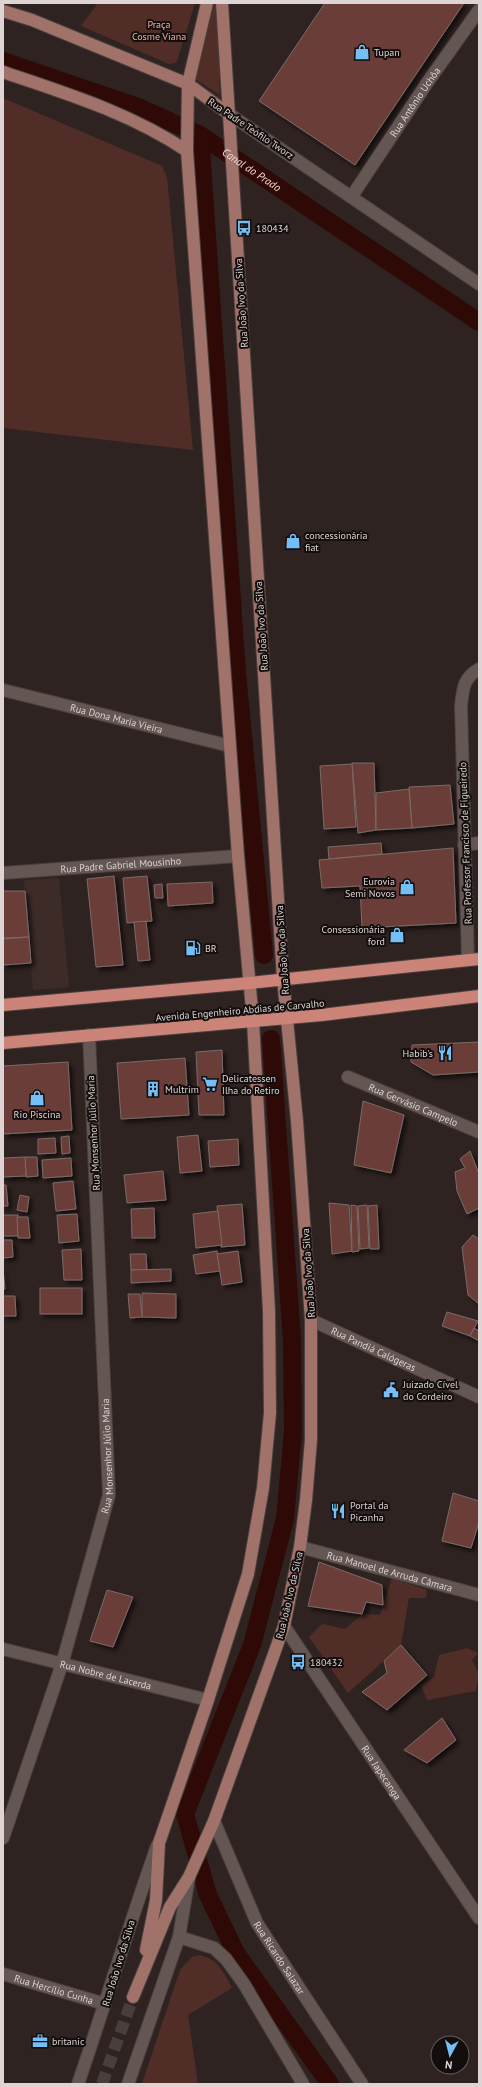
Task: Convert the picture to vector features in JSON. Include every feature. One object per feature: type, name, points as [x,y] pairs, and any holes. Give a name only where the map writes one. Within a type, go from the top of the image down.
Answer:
[{"type":"highway","points":[[3,1005],[250,983],[474,959]]},
{"type":"highway","name":"Avenida Engenheiro Abdias de Carvalho","points":[[3,1043],[287,1018],[479,996]]},
{"type":"main road","name":"Rua João Ivo da Silva","points":[[140,1978],[156,1900],[159,1843],[208,1700],[248,1574],[263,1488],[270,1413],[269,1311],[253,1021],[238,856],[187,151],[188,84],[207,3]]},
{"type":"main road","name":"Rua João Ivo da Silva","points":[[140,1978],[170,1907],[189,1877],[206,1842],[284,1626],[300,1547],[312,1440],[311,1320],[283,979],[222,3]]},
{"type":"main road","name":"Rua Padre Teófilo Tworz","points":[[3,11],[32,20],[188,84],[229,114]]},
{"type":"main road","points":[[3,72],[120,114],[159,132],[187,151]]},
{"type":"main road","points":[[133,1997],[140,1978]]},
{"type":"street","name":"Rua Antônio Uchôa","points":[[352,196],[427,83],[479,10]]},
{"type":"street","name":"Rua Padre Teófilo Tworz","points":[[229,114],[352,196],[479,284]]},
{"type":"street","name":"Rua Professor Francisco de Figueiredo","points":[[474,959],[464,845],[462,690],[465,680],[470,674],[479,669]]},
{"type":"street","name":"Rua Dona Maria Vieira","points":[[3,690],[230,746]]},
{"type":"street","points":[[464,845],[479,842]]},
{"type":"street","name":"Rua Padre Gabriel Mousinho","points":[[3,874],[238,856]]},
{"type":"street","name":"Rua Monsenhor Júlio Maria","points":[[3,1838],[62,1664],[109,1495],[89,1036]]},
{"type":"street","name":"Rua Gervásio Campelo","points":[[348,1077],[479,1132]]},
{"type":"street","name":"Rua Pandiá Calógeras","points":[[311,1320],[479,1397]]},
{"type":"street","name":"Rua Manoel de Arruda Câmara","points":[[300,1547],[479,1595]]},
{"type":"street","name":"Rua Japecanga","points":[[284,1626],[479,1918]]},
{"type":"street","name":"Rua Nobre de Lacerda","points":[[3,1649],[208,1700]]},
{"type":"street","name":"Rua Ricardo Salazar","points":[[214,1821],[257,1923],[362,2084]]},
{"type":"street","name":"Rua João Ivo da Silva","points":[[78,2084],[135,1908],[159,1843]]},
{"type":"street","name":"Rua João Ivo da Silva","points":[[128,2084],[179,1937],[189,1877]]},
{"type":"street","points":[[179,1937],[214,1948],[226,1959],[244,1984],[303,2084]]},
{"type":"street","name":"Rua Hercílio Cunha","points":[[3,1974],[105,2004]]},
{"type":"shaded area","points":[[59,878],[69,987],[33,990],[24,880]]},
{"type":"green space","name":"Praça Cosme Viana","points":[[98,3],[195,3],[177,61],[169,64],[81,26]]},
{"type":"green space","points":[[213,3],[217,3],[220,95],[195,79],[195,66]]},
{"type":"green space","points":[[3,98],[162,166],[167,177],[193,450],[3,428]]},
{"type":"green space","points":[[392,1578],[427,1590],[426,1598],[409,1598],[401,1645],[348,1693],[309,1637],[322,1624],[345,1629],[362,1614],[380,1615]]},
{"type":"green space","points":[[467,1648],[478,1653],[472,1660],[479,1674],[476,1691],[427,1700],[421,1685],[434,1677],[439,1655]]},
{"type":"green space","points":[[198,1955],[205,1956],[215,1962],[223,1971],[232,1988],[188,2015],[198,2084],[142,2084],[180,1970],[192,1957]]},
{"type":"building","name":"Tupan","points":[[325,3],[464,3],[355,165],[259,101]]},
{"type":"building","points":[[352,763],[374,763],[376,830],[358,833]]},
{"type":"building","points":[[352,764],[356,827],[324,829],[320,766]]},
{"type":"building","points":[[450,785],[454,824],[412,828],[409,787]]},
{"type":"building","points":[[409,789],[412,828],[376,830],[376,793]]},
{"type":"building","points":[[381,843],[382,854],[329,859],[328,847]]},
{"type":"building","name":"Eurovia Semi Novos","points":[[453,848],[456,923],[362,928],[360,886],[322,888],[319,860]]},
{"type":"building","points":[[114,876],[123,965],[96,967],[87,879]]},
{"type":"building","points":[[147,876],[152,921],[127,923],[123,878]]},
{"type":"building","points":[[212,882],[213,903],[168,906],[167,884]]},
{"type":"building","points":[[162,884],[163,898],[155,898],[154,885]]},
{"type":"building","points":[[3,891],[25,891],[29,937],[3,938]]},
{"type":"building","points":[[146,921],[150,960],[138,961],[134,922]]},
{"type":"building","points":[[29,937],[31,963],[3,965],[3,939]]},
{"type":"building","name":"Habib's","points":[[479,1042],[479,1072],[433,1075],[411,1062],[412,1045]]},
{"type":"building","name":"Delicatessen Ilha do Retiro","points":[[222,1050],[224,1115],[199,1115],[196,1052]]},
{"type":"building","name":"Multrim","points":[[185,1058],[189,1115],[121,1119],[117,1063]]},
{"type":"building","name":"Rio Piscina","points":[[68,1062],[72,1130],[3,1134],[3,1066]]},
{"type":"building","points":[[363,1101],[404,1115],[391,1173],[354,1165]]},
{"type":"building","points":[[198,1135],[202,1171],[180,1173],[177,1137]]},
{"type":"building","points":[[69,1136],[70,1153],[62,1154],[61,1137]]},
{"type":"building","points":[[55,1138],[56,1153],[38,1154],[38,1139]]},
{"type":"building","points":[[238,1139],[239,1165],[210,1167],[208,1141]]},
{"type":"building","points":[[470,1151],[479,1174],[479,1208],[467,1214],[457,1191],[455,1172],[465,1168],[460,1159]]},
{"type":"building","points":[[25,1157],[37,1157],[38,1176],[26,1177]]},
{"type":"building","points":[[25,1157],[26,1176],[3,1177],[3,1158]]},
{"type":"building","points":[[71,1158],[72,1176],[43,1178],[42,1160]]},
{"type":"building","points":[[163,1171],[166,1200],[127,1203],[124,1175]]},
{"type":"building","points":[[73,1181],[76,1209],[56,1211],[53,1183]]},
{"type":"building","points":[[3,1185],[6,1185],[8,1206],[3,1206]]},
{"type":"building","points":[[20,1195],[29,1197],[27,1212],[17,1210]]},
{"type":"building","points":[[329,1203],[349,1205],[352,1251],[332,1254]]},
{"type":"building","points":[[242,1204],[245,1245],[221,1247],[217,1206]]},
{"type":"building","points":[[351,1205],[357,1206],[359,1251],[352,1252]]},
{"type":"building","points":[[367,1205],[369,1248],[360,1249],[358,1206]]},
{"type":"building","points":[[377,1205],[379,1249],[370,1249],[368,1206]]},
{"type":"building","points":[[154,1208],[155,1238],[132,1238],[131,1209]]},
{"type":"building","points":[[218,1211],[222,1245],[196,1248],[193,1214]]},
{"type":"building","points":[[77,1214],[79,1241],[59,1243],[57,1215]]},
{"type":"building","points":[[3,1215],[18,1215],[18,1236],[3,1236]]},
{"type":"building","points":[[17,1217],[28,1217],[30,1238],[18,1238]]},
{"type":"building","points":[[473,1235],[479,1239],[479,1304],[468,1295],[462,1247]]},
{"type":"building","points":[[3,1240],[12,1240],[13,1257],[3,1258]]},
{"type":"building","points":[[81,1249],[82,1280],[64,1280],[62,1250]]},
{"type":"building","points":[[217,1251],[220,1271],[196,1274],[193,1255]]},
{"type":"building","points":[[238,1251],[242,1282],[222,1285],[217,1254]]},
{"type":"building","points":[[130,1254],[146,1254],[147,1270],[131,1270]]},
{"type":"building","points":[[3,1269],[5,1289],[3,1289]]},
{"type":"building","points":[[171,1269],[171,1281],[131,1283],[131,1270]]},
{"type":"building","points":[[40,1288],[82,1288],[82,1314],[40,1314]]},
{"type":"building","points":[[142,1293],[176,1294],[176,1318],[142,1317]]},
{"type":"building","points":[[128,1294],[140,1294],[142,1317],[130,1318]]},
{"type":"building","points":[[3,1296],[15,1296],[16,1316],[3,1316]]},
{"type":"building","points":[[447,1312],[478,1321],[470,1336],[442,1326]]},
{"type":"building","points":[[474,1328],[479,1331],[479,1341],[470,1336]]},
{"type":"building","points":[[453,1493],[479,1501],[479,1522],[471,1548],[442,1541]]},
{"type":"building","points":[[319,1562],[382,1585],[383,1605],[366,1602],[362,1614],[308,1606]]},
{"type":"building","points":[[107,1590],[133,1597],[113,1647],[90,1641]]},
{"type":"building","points":[[401,1645],[427,1675],[387,1710],[362,1692],[387,1673],[384,1661]]},
{"type":"building","points":[[442,1718],[456,1740],[427,1763],[404,1750]]},
{"type":"waterway","name":"Canal do Prado","points":[[3,61],[138,107],[200,135],[479,322]]},
{"type":"waterway","points":[[200,135],[237,673],[264,955]]},
{"type":"waterway","points":[[271,1039],[292,1340],[293,1432],[285,1519],[252,1645],[185,1814],[208,1895],[236,1953],[330,2084]]},
{"type":"tunnel","points":[[102,2084],[133,1997]]},
{"type":"place","name":"Tupan","points":[[362,52]]},
{"type":"place","name":"180434","points":[[244,228]]},
{"type":"place","name":"concessionária fiat","points":[[293,541]]},
{"type":"place","name":"Eurovia Semi Novos","points":[[407,887]]},
{"type":"place","name":"Consessionária ford","points":[[397,935]]},
{"type":"place","name":"BR","points":[[193,948]]},
{"type":"place","name":"Habib's","points":[[445,1053]]},
{"type":"place","name":"Delicatessen Ilha do Retiro","points":[[210,1084]]},
{"type":"place","name":"Multrim","points":[[153,1089]]},
{"type":"place","name":"Rio Piscina","points":[[37,1098]]},
{"type":"place","name":"Juizado Cível do Cordeiro","points":[[391,1390]]},
{"type":"place","name":"Portal da Picanha","points":[[338,1511]]},
{"type":"place","name":"180432","points":[[298,1662]]},
{"type":"place","name":"britanic","points":[[40,2041]]}]
